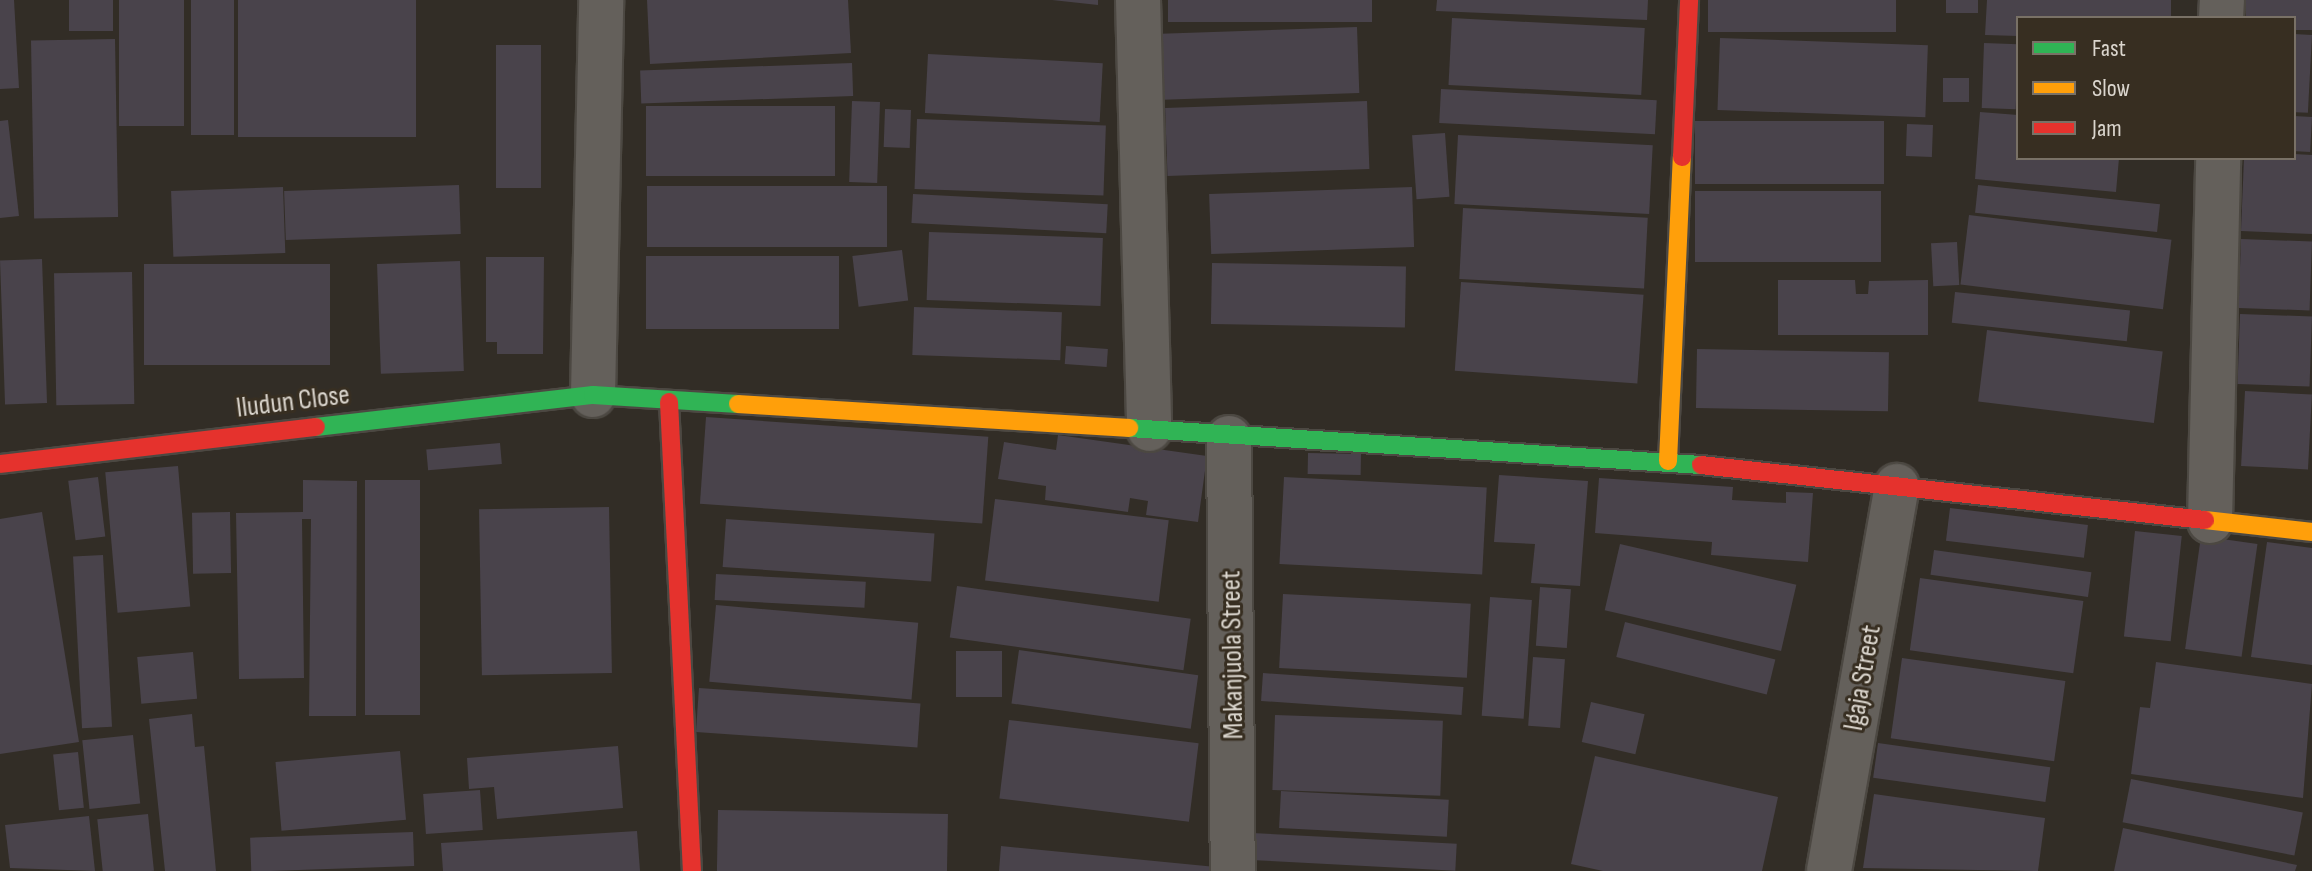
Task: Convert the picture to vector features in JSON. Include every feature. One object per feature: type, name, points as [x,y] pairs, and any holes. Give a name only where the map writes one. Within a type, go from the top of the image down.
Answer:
[{"type":"street","points":[[593,395],[601,0]]},
{"type":"street","points":[[1138,0],[1149,429]]},
{"type":"street","points":[[1668,461],[1689,0]]},
{"type":"street","points":[[2210,521],[2218,160]]},
{"type":"street","name":"Iludun Close","points":[[0,464],[593,395],[1149,429],[1229,438],[1668,461],[2312,532]]},
{"type":"street","points":[[669,402],[692,871]]},
{"type":"street","name":"Makanjuola Street","points":[[1229,438],[1233,871]]},
{"type":"street","name":"Igaja Street","points":[[1829,871],[1897,486]]},
{"type":"building","points":[[0,0],[14,0],[19,88],[0,89]]},
{"type":"building","points":[[69,0],[113,0],[113,31],[69,31]]},
{"type":"building","points":[[119,0],[184,0],[184,126],[119,126]]},
{"type":"building","points":[[191,0],[234,0],[234,135],[191,135]]},
{"type":"building","points":[[238,0],[416,0],[416,137],[238,137]]},
{"type":"building","points":[[647,0],[848,0],[851,53],[650,64]]},
{"type":"building","points":[[1052,0],[1098,0],[1098,5]]},
{"type":"building","points":[[1168,0],[1372,0],[1372,22],[1168,22]]},
{"type":"building","points":[[1437,0],[1648,0],[1647,20],[1436,11]]},
{"type":"building","points":[[1708,0],[1896,0],[1896,32],[1708,32]]},
{"type":"building","points":[[1946,0],[1978,0],[1978,13],[1946,13]]},
{"type":"building","points":[[1987,0],[2171,0],[2171,16],[2016,16],[2016,36],[1985,35]]},
{"type":"building","points":[[2246,0],[2312,0],[2312,30],[2296,30],[2296,16],[2246,16]]},
{"type":"building","points":[[1452,18],[1645,28],[1641,95],[1448,85]]},
{"type":"building","points":[[1357,27],[1359,93],[1163,100],[1161,34]]},
{"type":"building","points":[[2296,34],[2312,35],[2308,113],[2296,112]]},
{"type":"building","points":[[1720,38],[1928,45],[1925,117],[1717,110]]},
{"type":"building","points":[[115,39],[118,217],[34,218],[31,40]]},
{"type":"building","points":[[1984,43],[2016,44],[2016,109],[1982,108]]},
{"type":"building","points":[[496,45],[541,45],[541,188],[496,188]]},
{"type":"building","points":[[928,54],[1103,63],[1100,122],[925,113]]},
{"type":"building","points":[[852,63],[853,96],[641,103],[640,70]]},
{"type":"building","points":[[1943,78],[1969,78],[1969,102],[1943,102]]},
{"type":"building","points":[[1441,89],[1657,100],[1655,134],[1439,123]]},
{"type":"building","points":[[852,101],[880,102],[877,183],[849,182]]},
{"type":"building","points":[[1367,101],[1369,169],[1167,176],[1165,108]]},
{"type":"building","points":[[646,106],[835,106],[835,176],[646,176]]},
{"type":"building","points":[[885,109],[911,110],[910,148],[884,147]]},
{"type":"building","points":[[1980,112],[2016,115],[2016,160],[2119,160],[2116,192],[1975,179]]},
{"type":"building","points":[[2296,116],[2312,117],[2310,152],[2296,151]]},
{"type":"building","points":[[917,119],[1106,126],[1103,196],[915,189]]},
{"type":"building","points":[[8,120],[19,216],[0,218],[0,121]]},
{"type":"building","points":[[1695,121],[1884,121],[1884,184],[1695,184]]},
{"type":"building","points":[[1907,124],[1933,125],[1932,157],[1906,156]]},
{"type":"building","points":[[1445,133],[1449,197],[1417,199],[1412,135]]},
{"type":"building","points":[[1458,135],[1653,145],[1649,214],[1454,204]]},
{"type":"building","points":[[2296,154],[2312,155],[2312,234],[2241,231],[2244,160],[2296,160]]},
{"type":"building","points":[[459,185],[461,234],[286,240],[284,191]]},
{"type":"building","points":[[1978,185],[2160,204],[2157,232],[1975,213]]},
{"type":"building","points":[[647,186],[887,186],[887,247],[647,247]]},
{"type":"building","points":[[283,187],[285,253],[173,257],[171,191]]},
{"type":"building","points":[[1412,187],[1414,247],[1211,254],[1209,194]]},
{"type":"building","points":[[1695,191],[1881,191],[1881,262],[1695,262]]},
{"type":"building","points":[[913,194],[1108,204],[1106,233],[911,223]]},
{"type":"building","points":[[1463,208],[1648,218],[1644,289],[1459,279]]},
{"type":"building","points":[[1969,215],[2171,240],[2163,309],[1960,284]]},
{"type":"building","points":[[929,232],[1103,238],[1101,306],[927,300]]},
{"type":"building","points":[[2241,239],[2312,241],[2310,310],[2239,308]]},
{"type":"building","points":[[1957,242],[1959,285],[1933,286],[1931,243]]},
{"type":"building","points":[[902,250],[908,301],[859,307],[852,256]]},
{"type":"building","points":[[646,256],[839,256],[839,329],[646,329]]},
{"type":"building","points":[[486,257],[544,257],[543,354],[497,354],[497,342],[486,342]]},
{"type":"building","points":[[42,259],[47,403],[5,404],[0,260]]},
{"type":"building","points":[[460,261],[464,371],[381,374],[377,264]]},
{"type":"building","points":[[1212,263],[1406,266],[1405,327],[1211,324]]},
{"type":"building","points":[[144,264],[330,264],[330,365],[144,365]]},
{"type":"building","points":[[132,272],[134,404],[56,405],[54,273]]},
{"type":"building","points":[[1778,280],[1855,280],[1856,294],[1868,294],[1869,281],[1928,280],[1928,335],[1778,335]]},
{"type":"building","points":[[1461,282],[1644,295],[1637,384],[1455,371]]},
{"type":"building","points":[[1955,292],[2130,310],[2127,341],[1952,323]]},
{"type":"building","points":[[914,307],[1062,312],[1060,360],[912,355]]},
{"type":"building","points":[[2240,314],[2312,317],[2310,386],[2238,384]]},
{"type":"building","points":[[1987,330],[2163,352],[2154,423],[1978,401]]},
{"type":"building","points":[[1066,346],[1108,349],[1107,367],[1065,364]]},
{"type":"building","points":[[1697,349],[1889,352],[1888,411],[1696,408]]},
{"type":"building","points":[[2245,391],[2312,395],[2308,469],[2241,466]]},
{"type":"building","points":[[706,417],[988,437],[982,524],[700,504]]},
{"type":"building","points":[[1058,435],[1207,456],[1198,522],[1146,515],[1148,501],[1130,498],[1128,512],[1045,500],[1046,486],[998,479],[1004,442],[1056,450]]},
{"type":"building","points":[[500,443],[502,464],[428,470],[426,449]]},
{"type":"building","points":[[1308,453],[1361,454],[1361,475],[1308,474]]},
{"type":"building","points":[[178,466],[190,606],[118,613],[105,472]]},
{"type":"building","points":[[1499,475],[1588,481],[1580,586],[1531,583],[1535,544],[1494,542]]},
{"type":"building","points":[[98,477],[105,537],[76,540],[68,481]]},
{"type":"building","points":[[1284,477],[1487,488],[1482,575],[1279,564]]},
{"type":"building","points":[[1599,478],[1733,487],[1732,500],[1786,503],[1786,492],[1813,493],[1808,562],[1711,555],[1712,542],[1595,533]]},
{"type":"building","points":[[303,480],[357,481],[356,716],[309,716],[311,519],[302,519],[304,678],[239,679],[236,513],[303,512]]},
{"type":"building","points":[[365,480],[420,480],[420,715],[365,715]]},
{"type":"building","points":[[995,499],[1169,520],[1159,602],[985,580]]},
{"type":"building","points":[[609,507],[612,673],[482,675],[479,509]]},
{"type":"building","points":[[1950,508],[2088,525],[2084,558],[1946,541]]},
{"type":"building","points":[[42,512],[79,742],[0,754],[0,519]]},
{"type":"building","points":[[230,512],[231,573],[193,574],[192,513]]},
{"type":"building","points":[[726,519],[934,534],[931,581],[723,567]]},
{"type":"building","points":[[2135,531],[2182,536],[2171,641],[2124,636]]},
{"type":"building","points":[[2201,536],[2257,544],[2242,657],[2185,649]]},
{"type":"building","points":[[2267,542],[2312,548],[2312,665],[2251,657]]},
{"type":"building","points":[[1620,544],[1796,585],[1781,651],[1605,610]]},
{"type":"building","points":[[1934,550],[2091,572],[2088,597],[1931,575]]},
{"type":"building","points":[[103,555],[112,727],[82,728],[73,557]]},
{"type":"building","points":[[716,574],[866,582],[864,608],[715,600]]},
{"type":"building","points":[[1920,578],[2083,601],[2073,673],[1910,650]]},
{"type":"building","points":[[957,586],[1191,619],[1183,670],[950,637]]},
{"type":"building","points":[[1540,587],[1571,589],[1567,648],[1536,646]]},
{"type":"building","points":[[1283,594],[1471,604],[1467,678],[1279,668]]},
{"type":"building","points":[[1490,597],[1532,600],[1524,719],[1482,716]]},
{"type":"building","points":[[716,605],[918,623],[912,699],[709,682]]},
{"type":"building","points":[[1625,622],[1775,659],[1767,694],[1616,657]]},
{"type":"building","points":[[1019,650],[1198,675],[1191,729],[1011,703]]},
{"type":"building","points":[[956,651],[1002,651],[1002,697],[956,697]]},
{"type":"building","points":[[193,652],[197,699],[141,704],[137,657]]},
{"type":"building","points":[[1533,657],[1565,659],[1560,728],[1528,726]]},
{"type":"building","points":[[1902,658],[2065,681],[2054,761],[1891,738]]},
{"type":"building","points":[[2156,662],[2312,684],[2303,798],[2131,774],[2140,707],[2150,708]]},
{"type":"building","points":[[1263,673],[1464,687],[1462,715],[1261,701]]},
{"type":"building","points":[[699,688],[920,703],[917,747],[696,732]]},
{"type":"building","points":[[1591,702],[1645,714],[1635,754],[1582,742]]},
{"type":"building","points":[[192,714],[195,747],[204,746],[216,871],[165,871],[149,719]]},
{"type":"building","points":[[1275,715],[1443,721],[1440,796],[1272,790]]},
{"type":"building","points":[[1009,720],[1199,743],[1189,822],[999,798]]},
{"type":"building","points":[[133,735],[140,804],[89,809],[82,740]]},
{"type":"building","points":[[1878,743],[2050,767],[2045,802],[1873,778]]},
{"type":"building","points":[[618,746],[623,808],[497,819],[494,787],[469,789],[467,758]]},
{"type":"building","points":[[400,751],[406,820],[281,831],[275,762]]},
{"type":"building","points":[[78,752],[84,808],[59,810],[53,755]]},
{"type":"building","points":[[1595,756],[1778,797],[1762,871],[1603,871],[1571,864]]},
{"type":"building","points":[[2131,779],[2303,812],[2294,856],[2123,822]]},
{"type":"building","points":[[480,790],[483,830],[426,834],[423,794]]},
{"type":"building","points":[[1281,791],[1449,800],[1447,837],[1279,828]]},
{"type":"building","points":[[1874,794],[2045,818],[2038,871],[1863,868]]},
{"type":"building","points":[[718,810],[948,814],[947,871],[717,871]]},
{"type":"building","points":[[148,814],[154,871],[103,871],[97,819]]},
{"type":"building","points":[[89,816],[95,871],[10,868],[5,825]]},
{"type":"building","points":[[2123,828],[2297,865],[2295,871],[2114,871]]},
{"type":"building","points":[[637,831],[640,871],[443,871],[441,843]]},
{"type":"building","points":[[413,832],[414,866],[251,871],[250,838]]},
{"type":"building","points":[[1252,833],[1457,844],[1455,871],[1251,860]]},
{"type":"building","points":[[1001,846],[1216,867],[1216,871],[999,871]]},
{"type":"traffic: fast","points":[[316,427],[593,395],[738,404]]},
{"type":"traffic: fast","points":[[1129,428],[1701,465]]},
{"type":"traffic: slow","points":[[1668,461],[1682,157]]},
{"type":"traffic: slow","points":[[738,404],[1129,428]]},
{"type":"traffic: slow","points":[[2205,520],[2312,532]]},
{"type":"traffic: jam","points":[[1682,157],[1689,0]]},
{"type":"traffic: jam","points":[[669,402],[692,871]]},
{"type":"traffic: jam","points":[[0,464],[316,427]]},
{"type":"traffic: jam","points":[[1701,465],[2205,520]]}]
